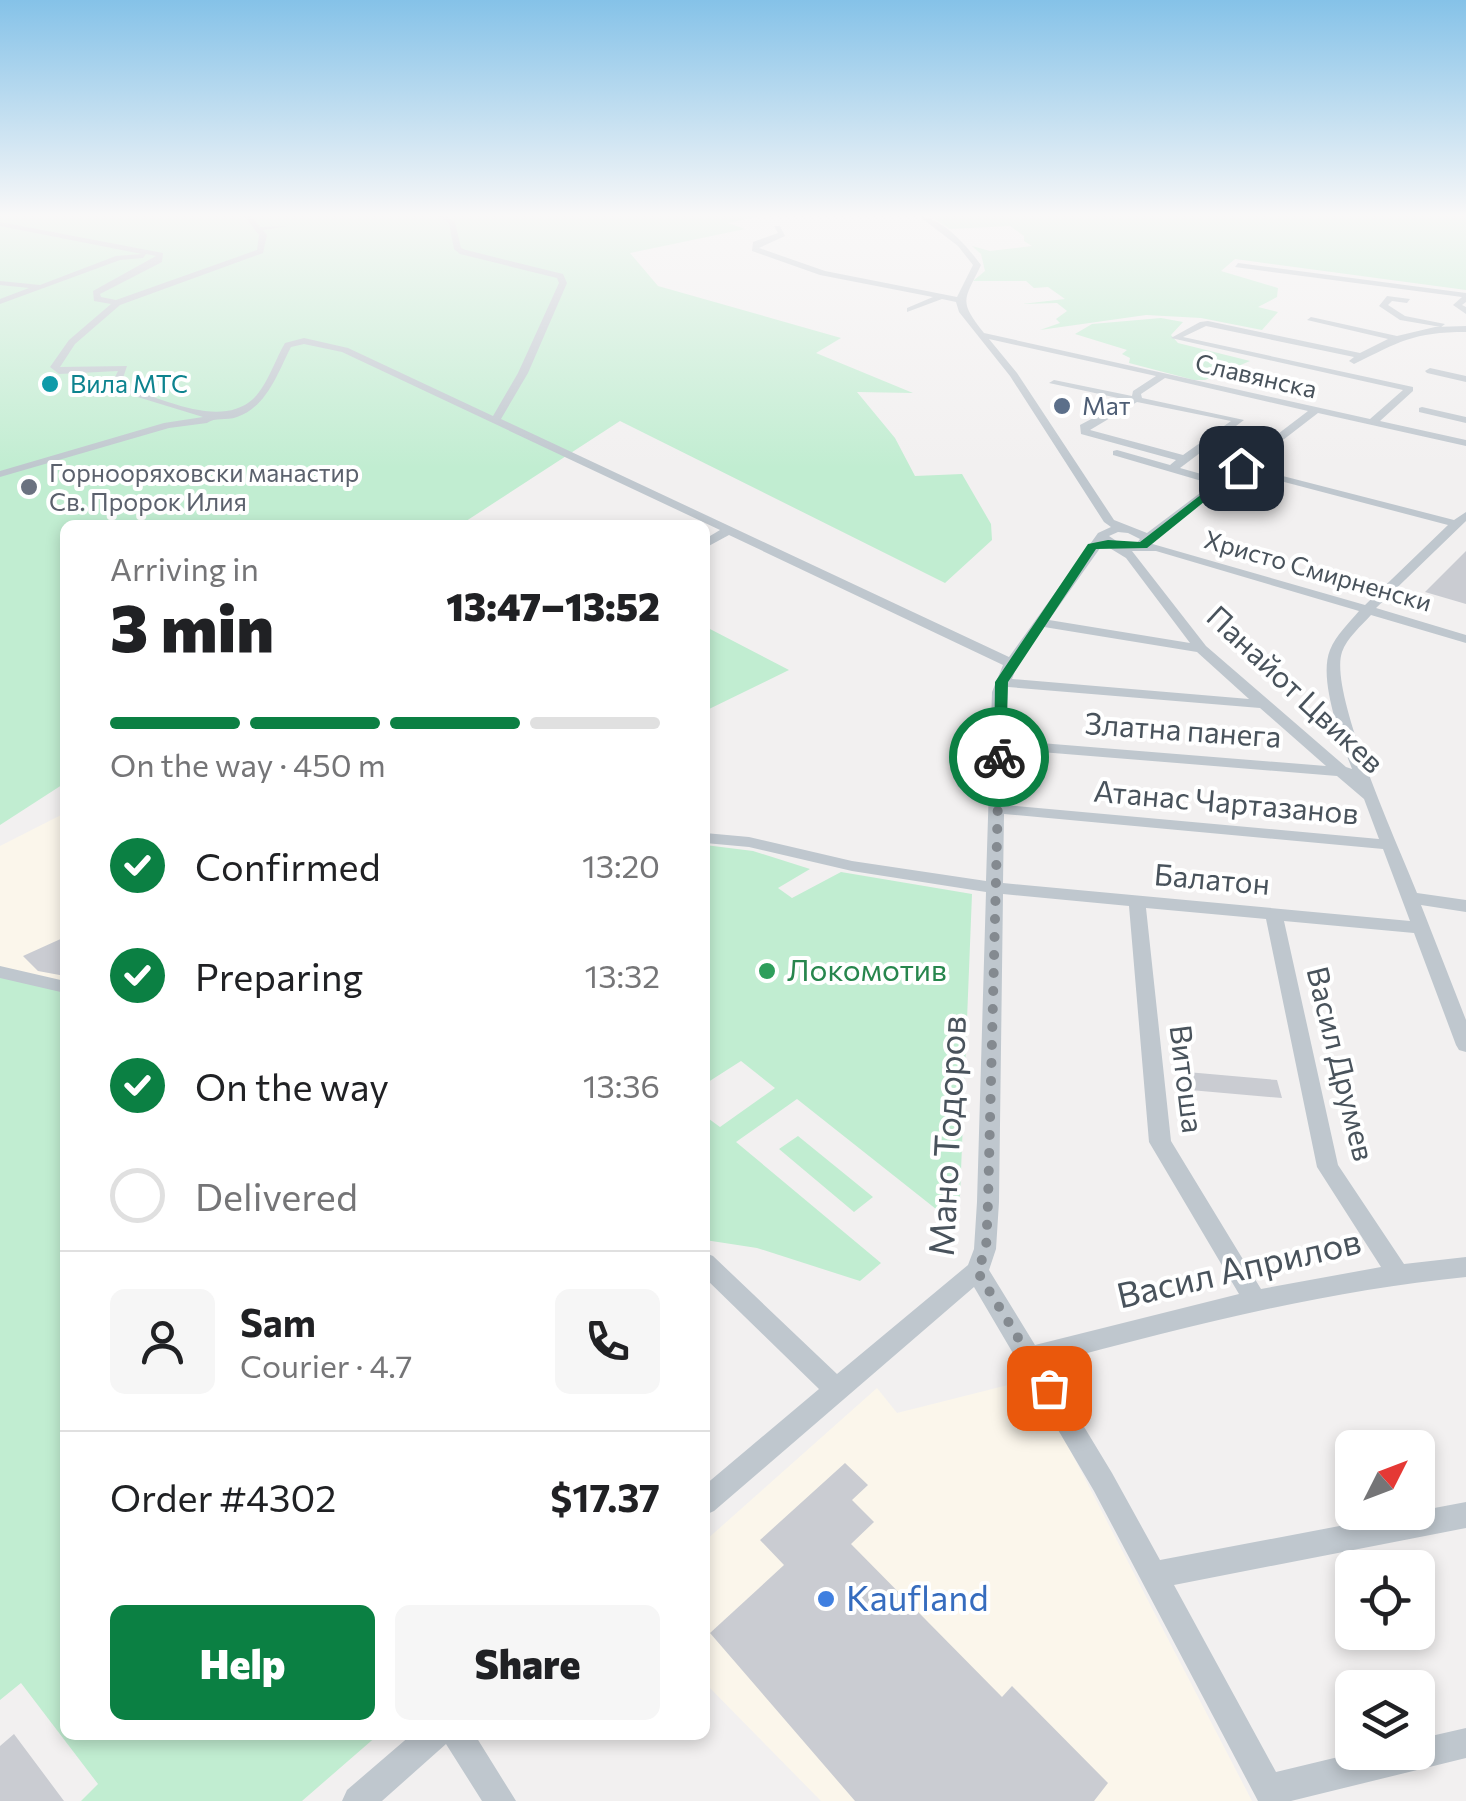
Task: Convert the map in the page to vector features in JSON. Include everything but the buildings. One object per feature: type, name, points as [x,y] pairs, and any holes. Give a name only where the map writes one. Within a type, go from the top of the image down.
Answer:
[{"type":"street","points":[[108,300],[117,303]]},
{"type":"street","points":[[125,300],[72,342],[55,367],[66,372],[124,368],[118,387],[222,417]]},
{"type":"street","points":[[495,421],[523,372],[555,300]]},
{"type":"street","points":[[910,310],[933,300]]},
{"type":"street","name":"Панайот Цвикев","points":[[960,300],[979,334],[1014,376],[1202,648],[1262,704],[1354,774],[1371,797],[1466,1045]]},
{"type":"street","points":[[1388,300],[1383,306],[1402,318],[1466,329]]},
{"type":"street","points":[[1399,300],[1407,302]]},
{"type":"street","points":[[1311,320],[1393,338]]},
{"type":"street","points":[[1361,356],[1206,324],[1175,338],[1410,389],[1372,422]]},
{"type":"street","points":[[1337,373],[1393,338],[1466,329]]},
{"type":"street","name":"Славянска","points":[[979,334],[1466,443]]},
{"type":"street","points":[[0,474],[168,424],[222,417],[252,406],[267,387],[284,348],[304,342],[345,350],[707,520]]},
{"type":"street","points":[[1430,372],[1466,379]]},
{"type":"street","points":[[1137,398],[1136,393],[1164,375]]},
{"type":"street","points":[[1054,383],[1239,420],[1171,468]]},
{"type":"street","points":[[1137,398],[1084,427],[1085,432],[1184,459]]},
{"type":"street","points":[[168,424],[183,408]]},
{"type":"street","name":"Мано Тодоров","points":[[1272,1795],[1154,1575],[1031,1357],[977,1271],[986,1250],[1002,682],[1010,663],[1040,622],[1128,540],[1222,483],[1314,410]]},
{"type":"street","points":[[1422,410],[1466,420]]},
{"type":"street","points":[[1108,451],[1222,483]]},
{"type":"street","points":[[1241,468],[1461,519]]},
{"type":"street","points":[[1368,610],[1461,519]]},
{"type":"street","points":[[710,522],[1010,663]]},
{"type":"street","points":[[710,541],[727,530]]},
{"type":"street","name":"Христо Смирненски","points":[[1128,540],[1466,638]]},
{"type":"street","name":"Панайот Цвикев","points":[[1354,774],[1334,654],[1342,638],[1368,610]]},
{"type":"street","points":[[1040,622],[1202,648]]},
{"type":"street","points":[[1002,682],[1262,704]]},
{"type":"street","name":"Златна панега","points":[[999,744],[1354,774]]},
{"type":"street","name":"Атанас Чартазанов","points":[[999,809],[1389,845]]},
{"type":"street","name":"Балатон","points":[[710,838],[749,842],[852,866],[996,888],[1422,928]]},
{"type":"street","points":[[1412,898],[1466,906]]},
{"type":"street","name":"Витоша","points":[[1136,901],[1160,1142],[1255,1300]]},
{"type":"street","name":"Васил Друмев","points":[[1274,914],[1328,1167],[1397,1272]]},
{"type":"street","points":[[0,972],[60,987]]},
{"type":"street","name":"Васил Априлов","points":[[1031,1357],[1255,1300],[1397,1272],[1466,1267]]},
{"type":"street","points":[[710,1268],[837,1390]]},
{"type":"street","points":[[710,1498],[977,1271]]},
{"type":"street","points":[[1154,1575],[1466,1515]]},
{"type":"street","points":[[358,1801],[428,1740]]},
{"type":"street","points":[[460,1740],[500,1801]]},
{"type":"street","points":[[1272,1795],[1466,1744]]},
{"type":"shaded area","points":[[60,816],[60,986],[0,972],[0,846]]},
{"type":"shaded area","points":[[1032,1379],[1252,1801],[821,1801],[710,1688],[710,1537],[877,1388],[897,1413]]},
{"type":"green space","points":[[0,300],[707,300],[841,338],[816,353],[913,393],[857,392],[895,438],[915,476],[962,474],[991,524],[992,540],[945,583],[620,421],[468,520],[60,520],[60,786],[0,825]]},
{"type":"green space","points":[[1056,300],[1271,300],[1258,307],[1278,312],[1262,330],[1201,318],[1146,315],[1040,330],[1060,323],[1056,319],[1067,311],[1057,303],[1022,304]]},
{"type":"green space","points":[[1161,318],[1183,322],[1171,335],[1178,343],[1250,361],[1205,380],[1194,380],[1129,363],[1130,358],[1122,354],[1127,350],[1075,334],[1092,324]]},
{"type":"green space","points":[[710,629],[789,670],[710,709]]},
{"type":"green space","points":[[710,846],[753,851],[810,869],[778,888],[792,898],[841,872],[972,894],[960,1196],[941,1213],[797,1099],[736,1142],[881,1263],[860,1281],[757,1248],[710,1241],[710,1120],[720,1127],[775,1088],[741,1061],[710,1081]]},
{"type":"green space","points":[[0,974],[60,982],[60,1734],[21,1683],[0,1700]]},
{"type":"green space","points":[[798,1136],[873,1197],[854,1212],[779,1149]]},
{"type":"green space","points":[[64,1740],[372,1740],[302,1801],[81,1801],[98,1784]]},
{"type":"way so far","points":[[999,757],[986,1250],[977,1271],[1049,1388]]},
{"type":"place","name":"Вила МТС","points":[[50,384]]},
{"type":"place","name":"Мат","points":[[1062,406]]},
{"type":"place","name":"Горнооряховски манастир Св. Пророк Илия","points":[[29,487]]},
{"type":"place","name":"Локомотив","points":[[767,971]]},
{"type":"place","name":"Kaufland","points":[[826,1599]]},
{"type":"route","points":[[999,757],[999,692],[1010,663],[1092,546],[1143,546],[1147,538],[1241,468]]}]
